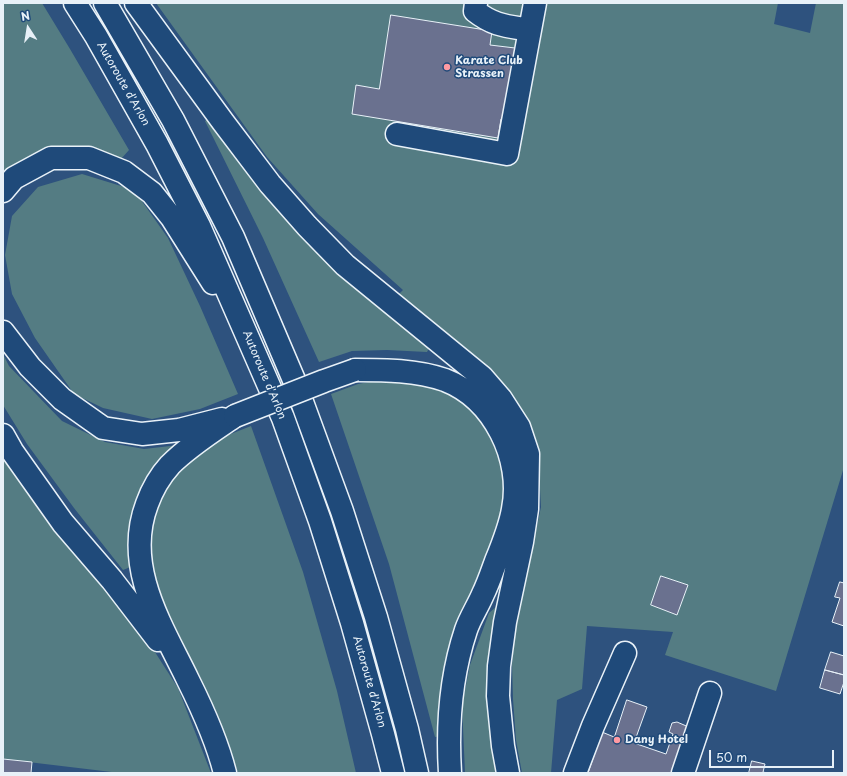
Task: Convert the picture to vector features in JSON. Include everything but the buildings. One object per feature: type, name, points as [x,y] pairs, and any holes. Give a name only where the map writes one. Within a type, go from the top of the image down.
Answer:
[{"type":"main road","name":"Autoroute d'Arlon","points":[[75,3],[96,36],[157,144],[199,226],[283,418],[320,521],[352,623],[383,734],[392,773]]},
{"type":"main road","points":[[105,3],[173,120],[233,237],[294,380],[342,511],[376,617],[407,729],[417,773]]},
{"type":"main road","points":[[136,3],[270,184],[307,226],[345,265],[482,377],[501,399],[519,427],[528,454],[527,509],[522,542],[505,622],[499,666],[498,696],[503,746],[508,773]]},
{"type":"main road","points":[[476,3],[475,11],[486,20],[501,26],[530,30]]},
{"type":"main road","points":[[397,134],[507,154],[534,3]]},
{"type":"main road","points":[[3,191],[14,178],[51,158],[89,158],[124,172],[152,193],[172,218],[248,336]]},
{"type":"main road","points":[[3,332],[30,367],[62,399],[103,428],[142,434],[179,430],[235,416],[324,381],[384,362],[420,362],[450,372],[476,385],[494,404],[512,430],[521,454],[528,483]]},
{"type":"main road","points":[[355,370],[419,373],[446,381],[469,394],[486,411],[502,435],[512,458],[516,484],[513,509],[506,536],[487,586],[467,628],[456,665],[451,705],[449,756],[450,773]]},
{"type":"main road","points":[[225,773],[206,720],[189,681],[156,618],[142,573],[139,545],[142,516],[153,490],[170,466],[197,443],[235,416]]},
{"type":"main road","points":[[3,435],[12,451],[63,523],[112,580],[189,681]]},
{"type":"main road","points":[[575,773],[593,726],[625,653]]},
{"type":"main road","points":[[683,773],[710,693]]},
{"type":"green space","points":[[3,3],[42,3],[129,150],[121,159],[90,147],[48,149],[3,177]]},
{"type":"green space","points":[[156,3],[778,3],[774,24],[810,33],[816,3],[844,3],[844,467],[776,691],[665,655],[673,632],[587,626],[582,689],[557,700],[551,773],[522,773],[516,740],[512,664],[516,624],[541,507],[538,454],[510,393],[487,365],[399,294],[403,290],[318,214],[267,157]]},
{"type":"green space","points":[[210,117],[430,346],[427,352],[387,350],[352,351],[319,362],[263,238],[205,121]]},
{"type":"green space","points":[[82,174],[134,190],[168,238],[200,306],[238,394],[200,409],[152,419],[103,408],[74,394],[35,338],[12,294],[5,255],[12,216],[38,187]]},
{"type":"green space","points":[[3,354],[9,366],[62,421],[105,442],[144,449],[179,445],[133,566],[123,570],[74,508],[27,444],[3,405]]},
{"type":"green space","points":[[384,379],[440,387],[462,400],[478,416],[495,439],[507,482],[498,532],[458,624],[441,736],[435,737],[389,564],[331,394],[358,384]]},
{"type":"green space","points":[[251,426],[303,572],[337,691],[356,773],[238,773],[217,713],[199,675],[164,613],[149,571],[150,517],[176,470],[213,441]]},
{"type":"green space","points":[[3,457],[59,531],[153,649],[178,688],[211,773],[120,773],[3,759]]},
{"type":"green space","points":[[497,606],[498,773],[465,773],[462,705],[470,665],[489,613]]},
{"type":"place","name":"Karate Club Strassen","points":[[447,67]]},
{"type":"place","name":"Dany Hotel","points":[[617,740]]}]
